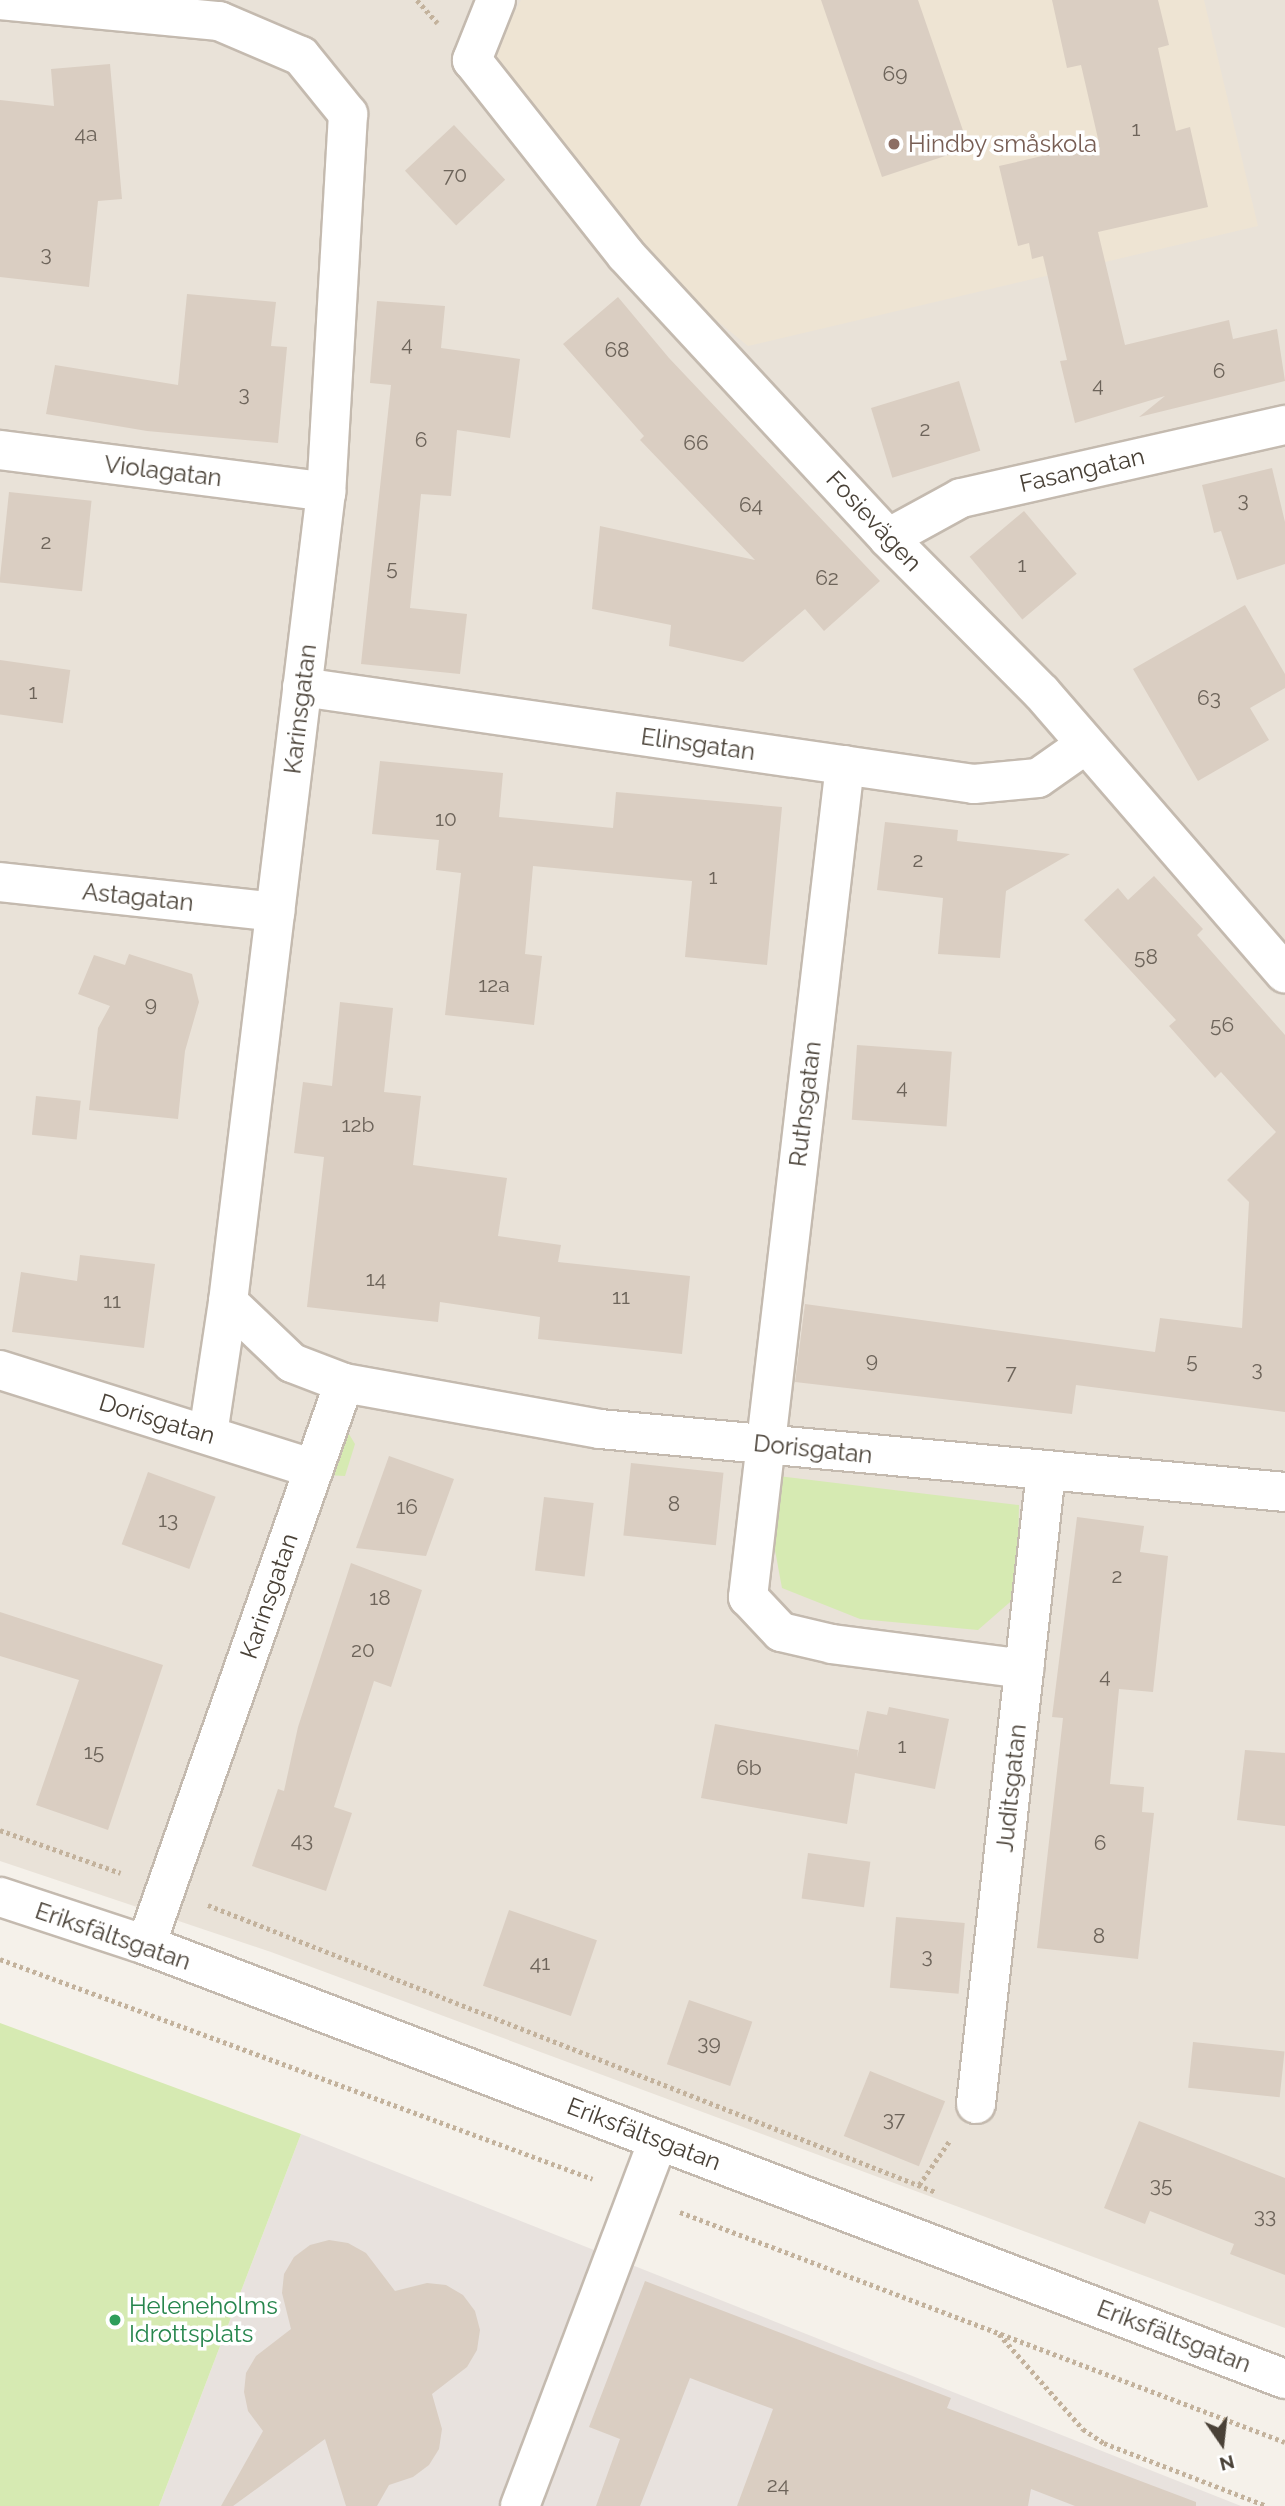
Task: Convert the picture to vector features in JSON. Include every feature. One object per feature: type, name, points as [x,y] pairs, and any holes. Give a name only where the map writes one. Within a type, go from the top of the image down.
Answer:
[{"type":"street","name":"Karinsgatan","points":[[0,0],[219,21],[301,56],[348,114],[326,492],[228,1302],[208,1434]]},
{"type":"street","name":"Fosievägen","points":[[496,0],[472,60],[626,254],[888,538],[1042,693],[1285,974]]},
{"type":"street","name":"Fasangatan","points":[[888,538],[961,498],[1285,425]]},
{"type":"street","name":"Violagatan","points":[[0,450],[326,492]]},
{"type":"street","name":"Elinsgatan","points":[[302,687],[974,785],[1038,778],[1085,745]]},
{"type":"street","name":"Ruthsgatan","points":[[845,765],[748,1597],[781,1632],[832,1644],[1024,1669]]},
{"type":"street","name":"Astagatan","points":[[0,882],[275,912]]},
{"type":"street","points":[[228,1302],[292,1363],[344,1383]]},
{"type":"street","name":"Dorisgatan","points":[[0,1370],[314,1469]]},
{"type":"street","name":"Karinsgatan","points":[[146,1945],[344,1383]]},
{"type":"street","name":"Dorisgatan","points":[[344,1383],[600,1429],[1285,1492]]},
{"type":"street","name":"Juditsgatan","points":[[976,2104],[1046,1472]]},
{"type":"street","name":"Eriksfältsgatan","points":[[0,1897],[146,1945],[1285,2379]]},
{"type":"street","points":[[520,2506],[635,2195],[658,2140]]},
{"type":"path","points":[[0,1830],[166,1888],[944,2195]]},
{"type":"path","points":[[0,1959],[635,2195],[1285,2442]]},
{"type":"path","points":[[919,2185],[976,2104]]},
{"type":"path","points":[[998,2333],[1083,2429],[1104,2443],[1267,2506]]},
{"type":"shaded area","points":[[0,0],[1285,0],[1285,2328],[271,1952],[0,1861]]},
{"type":"shaded area","name":"Hindby småskola","points":[[521,0],[1204,0],[1258,226],[748,346],[637,255],[486,62]]},
{"type":"shaded area","points":[[301,2134],[1241,2506],[159,2506]]},
{"type":"green space","points":[[313,1415],[346,1429],[355,1444],[345,1476],[325,1475],[307,1442],[305,1429]]},
{"type":"green space","points":[[778,1476],[1019,1505],[1017,1596],[978,1630],[860,1619],[782,1588],[774,1545]]},
{"type":"green space","name":"Heleneholms Idrottsplats","points":[[0,2023],[301,2134],[159,2506],[0,2506]]},
{"type":"building","points":[[821,0],[918,0],[969,148],[882,177]]},
{"type":"building","points":[[1052,0],[1158,0],[1169,45],[1158,48],[1176,131],[1190,127],[1208,207],[1098,232],[1125,345],[1229,320],[1233,339],[1277,329],[1285,381],[1139,417],[1165,396],[1075,423],[1060,361],[1067,360],[1043,256],[1032,259],[1029,243],[1018,246],[999,166],[1099,143],[1081,65],[1067,68]]},
{"type":"building","points":[[110,64],[122,199],[98,201],[89,287],[0,277],[0,100],[54,106],[51,69]]},
{"type":"building","points":[[454,125],[505,180],[456,226],[405,171]]},
{"type":"building","points":[[187,294],[276,302],[271,346],[287,347],[278,443],[147,431],[46,414],[55,365],[178,385]]},
{"type":"building","points":[[618,297],[669,358],[880,581],[824,631],[805,609],[743,662],[669,646],[671,625],[592,609],[600,526],[755,560],[640,440],[644,436],[563,344]]},
{"type":"building","points":[[377,301],[445,306],[441,348],[520,359],[510,438],[457,430],[451,496],[421,494],[410,608],[467,614],[460,674],[361,664],[391,385],[370,383]]},
{"type":"building","points":[[959,381],[980,451],[892,478],[871,408]]},
{"type":"building","points":[[1272,468],[1285,522],[1285,564],[1237,580],[1221,531],[1214,533],[1202,485]]},
{"type":"building","points":[[9,492],[92,501],[82,591],[0,583]]},
{"type":"building","points":[[1024,511],[1077,574],[1022,619],[970,557]]},
{"type":"building","points":[[1245,605],[1285,674],[1285,688],[1250,708],[1269,740],[1198,781],[1133,669]]},
{"type":"building","points":[[0,660],[70,670],[63,723],[0,715]]},
{"type":"building","points":[[380,761],[503,773],[499,817],[613,828],[616,792],[782,807],[767,965],[685,957],[692,881],[533,866],[525,954],[542,956],[534,1025],[445,1015],[461,873],[436,870],[439,840],[372,834]]},
{"type":"building","points":[[885,822],[958,830],[957,841],[1070,854],[1006,891],[1000,958],[938,954],[943,898],[877,890]]},
{"type":"building","points":[[1154,876],[1203,929],[1197,935],[1285,1035],[1285,1412],[1076,1385],[1072,1414],[795,1382],[805,1304],[1155,1352],[1160,1318],[1242,1328],[1249,1202],[1227,1180],[1276,1132],[1221,1072],[1215,1078],[1169,1026],[1176,1020],[1084,920],[1118,888],[1128,900]]},
{"type":"building","points":[[129,954],[192,974],[199,1002],[185,1051],[178,1119],[89,1110],[98,1028],[110,1006],[78,994],[94,955],[125,965]]},
{"type":"building","points":[[340,1002],[393,1008],[384,1092],[421,1096],[413,1165],[507,1178],[498,1236],[561,1245],[558,1262],[690,1276],[682,1354],[538,1339],[540,1317],[440,1302],[438,1322],[307,1307],[324,1157],[294,1153],[303,1082],[332,1086]]},
{"type":"building","points":[[857,1045],[952,1052],[947,1126],[852,1120]]},
{"type":"building","points":[[36,1096],[81,1101],[77,1139],[32,1135]]},
{"type":"building","points":[[80,1255],[155,1264],[144,1348],[12,1332],[21,1272],[77,1281]]},
{"type":"building","points":[[389,1456],[454,1479],[426,1556],[356,1548]]},
{"type":"building","points":[[631,1463],[723,1473],[716,1545],[623,1536]]},
{"type":"building","points":[[148,1472],[216,1497],[189,1569],[122,1544]]},
{"type":"building","points":[[544,1497],[594,1503],[585,1577],[535,1570]]},
{"type":"building","points":[[1077,1517],[1144,1526],[1140,1552],[1168,1556],[1153,1692],[1119,1689],[1110,1784],[1144,1787],[1142,1812],[1154,1813],[1138,1959],[1037,1948],[1063,1718],[1052,1717]]},
{"type":"building","points":[[351,1563],[422,1590],[391,1687],[374,1681],[334,1807],[352,1813],[326,1891],[252,1866],[278,1789],[284,1791],[298,1727]]},
{"type":"building","points":[[0,1612],[163,1665],[108,1830],[36,1805],[79,1680],[0,1656]]},
{"type":"building","points":[[889,1707],[949,1719],[935,1789],[855,1773],[847,1824],[701,1798],[715,1724],[858,1750],[857,1758],[867,1711],[887,1715]]},
{"type":"building","points":[[1245,1750],[1285,1753],[1285,1826],[1237,1820]]},
{"type":"building","points":[[808,1853],[870,1862],[864,1907],[802,1899]]},
{"type":"building","points":[[509,1910],[597,1940],[571,2016],[483,1986]]},
{"type":"building","points":[[896,1917],[965,1923],[959,1994],[890,1988]]},
{"type":"building","points":[[689,2000],[752,2022],[730,2086],[667,2064]]},
{"type":"building","points":[[1193,2042],[1284,2052],[1280,2097],[1188,2088]]},
{"type":"building","points":[[870,2071],[945,2101],[919,2166],[844,2136]]},
{"type":"building","points":[[1139,2121],[1285,2178],[1285,2275],[1230,2254],[1234,2244],[1150,2211],[1145,2224],[1104,2208]]},
{"type":"building","points":[[329,2240],[348,2243],[366,2253],[395,2291],[427,2283],[446,2285],[463,2295],[475,2311],[480,2330],[477,2350],[467,2367],[432,2394],[442,2429],[439,2449],[429,2465],[413,2477],[389,2485],[377,2506],[346,2506],[325,2439],[233,2506],[221,2506],[263,2431],[248,2411],[244,2392],[246,2373],[256,2356],[291,2329],[282,2293],[284,2274],[294,2257],[310,2245]]},
{"type":"building","points":[[645,2281],[951,2398],[947,2408],[1196,2502],[1196,2506],[1075,2506],[1031,2489],[1028,2506],[737,2506],[773,2409],[690,2378],[640,2506],[596,2506],[620,2439],[589,2427]]},
{"type":"place","name":"Hindby småskola","points":[[894,144]]},
{"type":"place","name":"Heleneholms Idrottsplats","points":[[115,2320]]}]
